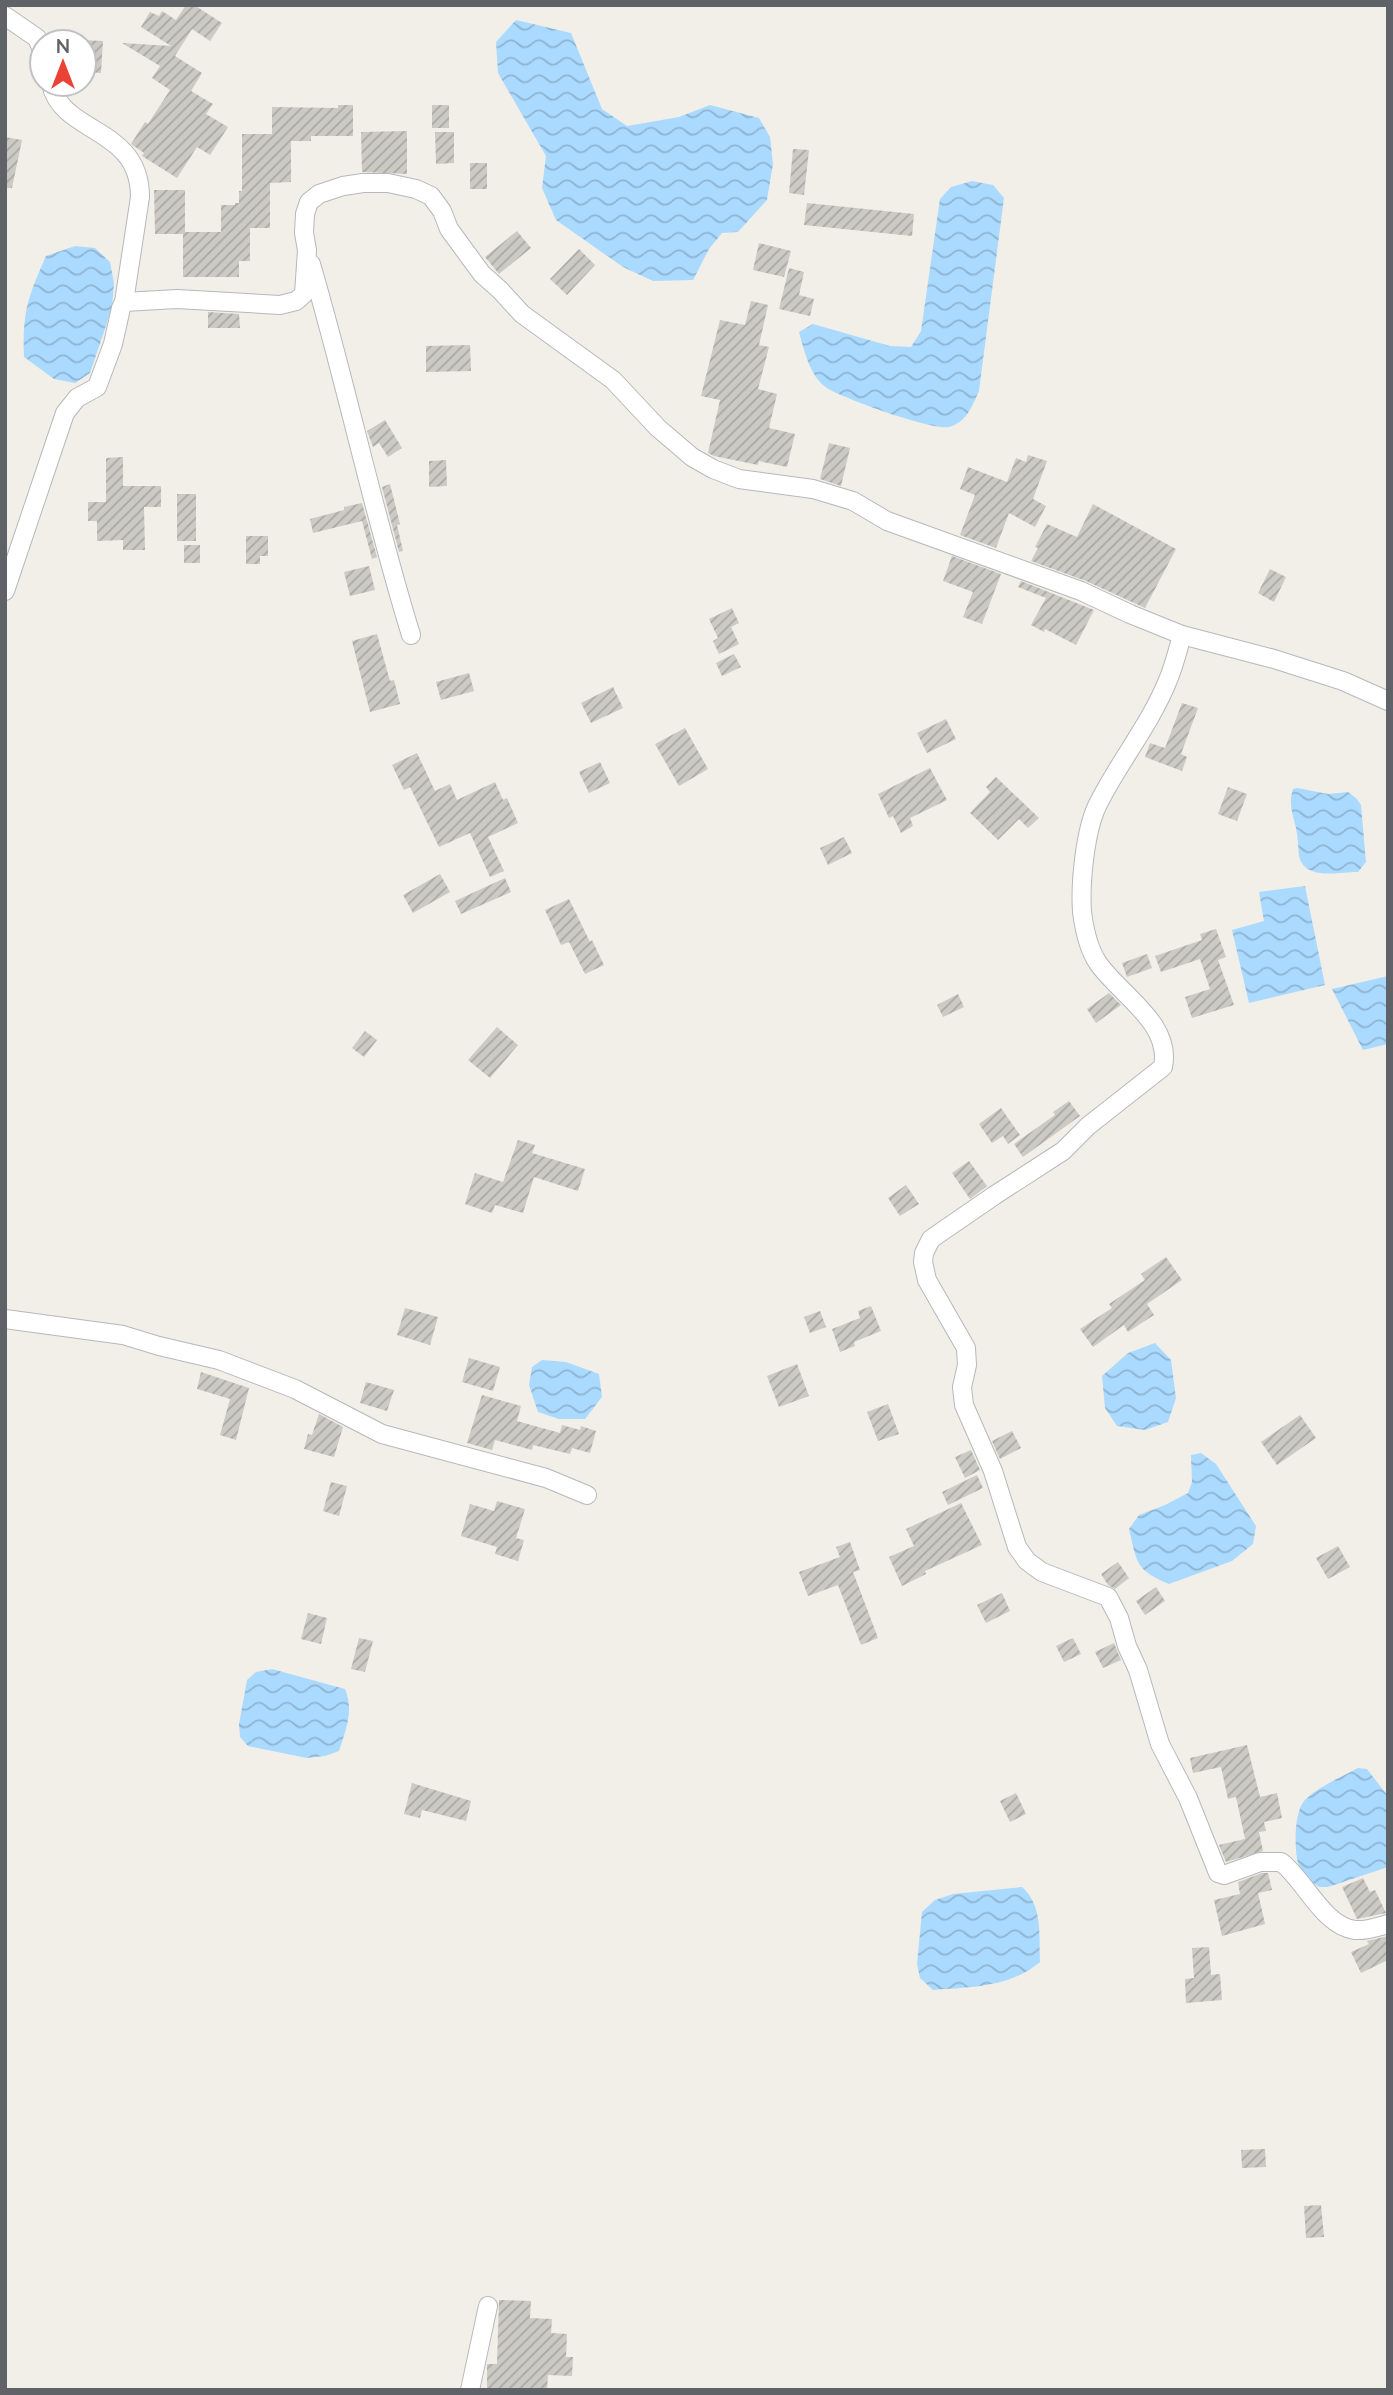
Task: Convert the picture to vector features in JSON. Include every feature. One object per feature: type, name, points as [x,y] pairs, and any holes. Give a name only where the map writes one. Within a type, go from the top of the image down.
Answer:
[{"type":"street","points":[[5,16],[28,32]]},
{"type":"street","points":[[5,591],[65,413],[77,398],[97,387],[113,344],[124,302],[140,197],[136,170],[128,154],[61,103],[58,98]]},
{"type":"street","points":[[411,635],[370,492],[344,381],[304,233],[309,202],[319,194],[342,186],[363,183],[388,183],[416,189],[431,196],[442,211],[449,229],[482,274],[522,314],[613,380],[658,428],[692,457],[713,469],[739,479],[813,489],[853,501],[887,521],[1081,591],[1182,635],[1274,659],[1332,678],[1388,701]]},
{"type":"street","points":[[124,302],[177,299],[280,305],[296,301],[304,294],[307,250]]},
{"type":"street","points":[[1182,635],[1168,681],[1096,808],[1084,864],[1082,912],[1091,948],[1097,961],[1150,1021],[1166,1053],[1163,1067],[1088,1126],[1063,1151],[931,1239],[923,1262],[927,1280],[966,1348],[967,1365],[962,1387],[964,1405],[993,1471],[1017,1547],[1027,1561],[1042,1572],[1108,1597],[1113,1605],[1138,1670],[1160,1744],[1188,1798],[1218,1873],[1224,1875],[1260,1862],[1281,1862],[1330,1917],[1351,1930],[1365,1930],[1388,1924]]},
{"type":"street","points":[[5,1319],[124,1335],[219,1360],[295,1389],[382,1434],[546,1478],[587,1495]]},
{"type":"street","points":[[470,2390],[488,2306]]},
{"type":"water","points":[[516,20],[571,33],[602,109],[627,126],[679,117],[710,105],[759,118],[770,137],[773,164],[767,200],[738,232],[722,233],[709,249],[693,280],[653,281],[623,267],[556,220],[542,188],[546,156],[498,73],[496,42]]},
{"type":"water","points":[[972,181],[993,185],[1004,198],[979,391],[968,413],[955,425],[940,427],[888,413],[827,388],[812,370],[799,332],[813,324],[890,346],[911,347],[921,331],[940,199],[951,187]]},
{"type":"water","points":[[75,246],[95,248],[110,262],[114,283],[112,308],[90,373],[75,383],[54,379],[24,357],[24,328],[28,305],[46,256]]},
{"type":"water","points":[[1293,789],[1328,794],[1348,792],[1356,798],[1361,805],[1366,862],[1358,872],[1315,872],[1302,864],[1291,804]]},
{"type":"water","points":[[1305,886],[1325,985],[1249,1003],[1232,930],[1264,921],[1259,892]]},
{"type":"water","points":[[1388,976],[1388,1044],[1363,1050],[1332,989]]},
{"type":"water","points":[[1155,1343],[1171,1360],[1176,1398],[1168,1422],[1145,1430],[1117,1426],[1105,1408],[1102,1376],[1128,1353]]},
{"type":"water","points":[[542,1360],[566,1362],[599,1374],[602,1397],[585,1419],[559,1419],[538,1412],[529,1385],[532,1367]]},
{"type":"water","points":[[1201,1453],[1216,1464],[1256,1526],[1253,1544],[1232,1561],[1169,1584],[1150,1574],[1139,1564],[1129,1529],[1139,1515],[1188,1493],[1192,1482],[1191,1455]]},
{"type":"water","points":[[272,1669],[345,1689],[349,1712],[339,1751],[307,1758],[248,1746],[240,1737],[239,1724],[247,1680],[256,1672]]},
{"type":"water","points":[[1358,1768],[1367,1769],[1388,1796],[1388,1867],[1328,1887],[1319,1887],[1299,1867],[1296,1839],[1299,1811],[1312,1794]]},
{"type":"water","points":[[1022,1887],[1029,1894],[1037,1912],[1040,1962],[1016,1977],[975,1987],[933,1990],[920,1978],[917,1964],[922,1912],[935,1900],[953,1894]]},
{"type":"building","points":[[186,5],[194,5],[222,23],[210,41],[192,29],[175,56],[202,73],[191,91],[213,104],[206,114],[228,127],[210,155],[197,147],[177,178],[142,156],[144,153],[131,144],[170,90],[152,78],[160,66],[122,43],[171,46],[141,27],[150,12],[159,16],[162,11],[176,20]]},
{"type":"building","points":[[98,41],[103,41],[101,73],[98,73]]},
{"type":"building","points":[[338,105],[353,105],[353,136],[311,136],[311,141],[291,141],[291,182],[270,183],[270,228],[250,228],[250,261],[239,261],[239,277],[183,277],[183,234],[155,234],[154,190],[185,190],[185,232],[221,232],[221,205],[239,203],[239,191],[242,191],[242,134],[272,134],[272,107],[338,108]]},
{"type":"building","points":[[432,105],[449,105],[449,128],[432,128]]},
{"type":"building","points":[[407,131],[407,174],[362,172],[361,132]]},
{"type":"building","points":[[435,132],[454,132],[454,163],[436,164]]},
{"type":"building","points":[[5,137],[22,140],[12,188],[5,188]]},
{"type":"building","points":[[793,149],[809,150],[804,195],[789,193]]},
{"type":"building","points":[[470,163],[487,163],[487,189],[470,189]]},
{"type":"building","points":[[807,203],[914,214],[912,236],[804,225]]},
{"type":"building","points":[[517,231],[531,248],[499,274],[485,257]]},
{"type":"building","points":[[759,243],[791,251],[784,277],[753,270]]},
{"type":"building","points":[[579,249],[595,265],[567,295],[550,279]]},
{"type":"building","points":[[789,268],[804,272],[799,295],[814,299],[810,316],[779,309]]},
{"type":"building","points":[[751,301],[768,305],[759,345],[769,347],[758,389],[777,394],[769,428],[795,434],[787,467],[759,461],[758,465],[708,453],[720,400],[701,396],[720,320],[745,325]]},
{"type":"building","points":[[208,312],[239,314],[240,328],[208,328]]},
{"type":"building","points":[[470,345],[471,371],[426,372],[426,346]]},
{"type":"building","points":[[385,420],[402,448],[388,457],[379,443],[373,447],[367,431]]},
{"type":"building","points":[[829,443],[850,448],[841,486],[820,479]]},
{"type":"building","points":[[1028,455],[1047,461],[1033,499],[1046,506],[1035,527],[1009,513],[996,548],[960,535],[975,495],[960,489],[968,467],[1007,482],[1016,458],[1026,462]]},
{"type":"building","points":[[123,457],[123,486],[161,486],[161,507],[144,507],[145,550],[123,550],[123,540],[97,541],[97,521],[88,521],[88,502],[106,502],[106,458]]},
{"type":"building","points":[[446,460],[447,486],[429,487],[429,461]]},
{"type":"building","points":[[390,484],[400,524],[397,525],[403,551],[399,552],[382,487]]},
{"type":"building","points":[[177,494],[196,494],[196,541],[177,541]]},
{"type":"building","points":[[362,503],[377,557],[372,559],[362,521],[313,533],[310,519]]},
{"type":"building","points":[[1093,504],[1176,549],[1145,608],[1086,581],[1031,561],[1047,524],[1077,537]]},
{"type":"building","points":[[246,536],[268,536],[268,556],[260,556],[260,564],[246,564]]},
{"type":"building","points":[[184,545],[200,545],[200,563],[184,563]]},
{"type":"building","points":[[952,556],[1001,574],[982,624],[963,617],[973,592],[943,581]]},
{"type":"building","points":[[369,566],[375,590],[350,596],[344,572]]},
{"type":"building","points":[[1270,569],[1286,577],[1274,602],[1258,593]]},
{"type":"building","points":[[1021,581],[1094,610],[1076,645],[1031,625],[1046,598],[1018,587]]},
{"type":"building","points":[[732,608],[739,623],[731,627],[739,644],[719,654],[713,641],[718,638],[709,619]]},
{"type":"building","points":[[377,634],[390,681],[394,680],[400,704],[370,712],[352,641]]},
{"type":"building","points":[[734,654],[741,667],[722,676],[716,663]]},
{"type":"building","points":[[469,673],[474,691],[441,700],[436,682]]},
{"type":"building","points":[[613,687],[623,708],[591,723],[581,703]]},
{"type":"building","points":[[1182,703],[1198,708],[1181,754],[1187,757],[1182,771],[1145,757],[1150,743],[1165,748]]},
{"type":"building","points":[[946,719],[956,739],[927,753],[917,733]]},
{"type":"building","points":[[685,728],[708,769],[679,786],[655,744]]},
{"type":"building","points":[[417,753],[435,791],[450,784],[457,800],[495,782],[503,800],[507,798],[518,823],[488,837],[504,871],[490,877],[470,833],[439,847],[410,787],[404,790],[392,765]]},
{"type":"building","points":[[600,762],[610,783],[589,793],[579,772]]},
{"type":"building","points":[[930,768],[947,800],[910,818],[913,826],[901,833],[893,816],[889,818],[878,794]]},
{"type":"building","points":[[996,777],[1039,818],[1028,828],[1019,819],[998,840],[970,813],[990,792],[986,787]]},
{"type":"building","points":[[1228,787],[1247,794],[1237,821],[1218,814]]},
{"type":"building","points":[[844,837],[852,853],[828,865],[820,848]]},
{"type":"building","points":[[440,874],[450,892],[413,913],[403,895]]},
{"type":"building","points":[[505,878],[511,892],[461,914],[455,901]]},
{"type":"building","points":[[569,899],[604,965],[585,974],[569,942],[561,945],[545,910]]},
{"type":"building","points":[[1216,929],[1226,957],[1218,960],[1234,1005],[1192,1018],[1185,997],[1210,989],[1200,959],[1161,972],[1155,956],[1202,940],[1200,934]]},
{"type":"building","points":[[1147,954],[1152,968],[1127,977],[1122,963]]},
{"type":"building","points":[[1109,993],[1121,1005],[1096,1023],[1087,1009]]},
{"type":"building","points":[[958,994],[964,1007],[943,1017],[937,1005]]},
{"type":"building","points":[[497,1027],[518,1045],[490,1078],[468,1060]]},
{"type":"building","points":[[365,1031],[377,1040],[364,1057],[352,1048]]},
{"type":"building","points":[[1069,1101],[1080,1116],[1023,1157],[1014,1144],[1055,1115],[1053,1112]]},
{"type":"building","points":[[1001,1108],[1020,1135],[1008,1144],[1003,1136],[992,1143],[979,1124]]},
{"type":"building","points":[[518,1140],[535,1145],[532,1153],[585,1169],[578,1191],[534,1177],[523,1213],[495,1205],[492,1213],[465,1204],[475,1173],[503,1182]]},
{"type":"building","points":[[969,1161],[987,1186],[970,1199],[952,1173]]},
{"type":"building","points":[[906,1185],[919,1204],[900,1216],[888,1198]]},
{"type":"building","points":[[1166,1257],[1182,1280],[1147,1304],[1154,1315],[1128,1332],[1124,1325],[1093,1347],[1080,1329],[1112,1308],[1109,1304],[1145,1280],[1141,1274]]},
{"type":"building","points":[[871,1306],[881,1331],[854,1342],[855,1346],[840,1352],[832,1329],[860,1318],[858,1311]]},
{"type":"building","points":[[405,1308],[438,1317],[430,1345],[397,1335]]},
{"type":"building","points":[[820,1311],[826,1327],[810,1333],[804,1317]]},
{"type":"building","points":[[469,1358],[500,1367],[493,1391],[462,1382]]},
{"type":"building","points":[[797,1364],[809,1396],[779,1407],[767,1376]]},
{"type":"building","points":[[201,1372],[249,1388],[236,1440],[220,1435],[230,1399],[197,1389]]},
{"type":"building","points":[[366,1382],[394,1390],[387,1411],[360,1403]]},
{"type":"building","points":[[482,1395],[521,1406],[517,1421],[560,1433],[562,1425],[580,1430],[581,1426],[596,1431],[590,1453],[572,1448],[570,1454],[533,1445],[532,1450],[495,1440],[492,1450],[467,1443]]},
{"type":"building","points":[[888,1404],[899,1434],[878,1441],[867,1412]]},
{"type":"building","points":[[319,1414],[343,1427],[334,1457],[304,1449],[308,1434],[312,1435]]},
{"type":"building","points":[[1300,1415],[1316,1438],[1277,1465],[1261,1442]]},
{"type":"building","points":[[1012,1431],[1021,1448],[1000,1459],[992,1441]]},
{"type":"building","points":[[971,1450],[980,1470],[965,1478],[955,1457]]},
{"type":"building","points":[[977,1475],[983,1488],[948,1505],[942,1492]]},
{"type":"building","points":[[331,1482],[347,1486],[339,1516],[323,1511]]},
{"type":"building","points":[[497,1501],[525,1509],[516,1538],[524,1540],[518,1561],[495,1554],[497,1547],[461,1536],[470,1504],[494,1511]]},
{"type":"building","points":[[961,1503],[982,1545],[925,1571],[926,1574],[902,1586],[889,1557],[914,1546],[906,1529]]},
{"type":"building","points":[[850,1542],[860,1570],[853,1572],[878,1638],[861,1645],[838,1585],[808,1596],[799,1572],[840,1557],[836,1547]]},
{"type":"building","points":[[1338,1546],[1350,1567],[1328,1579],[1316,1558]]},
{"type":"building","points":[[1118,1562],[1129,1578],[1115,1589],[1108,1585],[1101,1574]]},
{"type":"building","points":[[1156,1587],[1165,1601],[1145,1615],[1136,1601]]},
{"type":"building","points":[[1002,1593],[1010,1611],[986,1623],[977,1605]]},
{"type":"building","points":[[308,1613],[327,1618],[321,1644],[301,1639]]},
{"type":"building","points":[[359,1638],[373,1641],[365,1672],[351,1669]]},
{"type":"building","points":[[1073,1638],[1081,1654],[1064,1662],[1056,1646]]},
{"type":"building","points":[[1114,1643],[1121,1660],[1103,1668],[1095,1652]]},
{"type":"building","points":[[1247,1745],[1260,1797],[1277,1793],[1282,1818],[1264,1822],[1266,1831],[1259,1832],[1263,1851],[1226,1862],[1219,1845],[1245,1839],[1236,1797],[1228,1799],[1221,1767],[1193,1773],[1190,1758]]},
{"type":"building","points":[[412,1783],[471,1801],[466,1821],[422,1810],[420,1818],[404,1814]]},
{"type":"building","points":[[1016,1793],[1026,1814],[1010,1822],[1000,1801]]},
{"type":"building","points":[[1268,1873],[1272,1890],[1258,1893],[1265,1924],[1222,1936],[1214,1900],[1240,1894],[1238,1882]]},
{"type":"building","points":[[1363,1878],[1370,1892],[1375,1890],[1386,1913],[1357,1919],[1342,1887]]},
{"type":"building","points":[[1388,1936],[1388,1960],[1361,1973],[1351,1952],[1369,1944],[1367,1941]]},
{"type":"building","points":[[1209,1947],[1211,1975],[1220,1974],[1222,2000],[1186,2003],[1185,1979],[1194,1978],[1192,1948]]},
{"type":"building","points":[[1265,2149],[1266,2167],[1242,2168],[1241,2150]]},
{"type":"building","points":[[1321,2205],[1324,2237],[1306,2238],[1304,2206]]},
{"type":"building","points":[[499,2300],[531,2301],[530,2318],[552,2319],[551,2333],[567,2334],[566,2357],[573,2357],[572,2376],[548,2375],[547,2390],[487,2389],[487,2364],[497,2364]]}]
